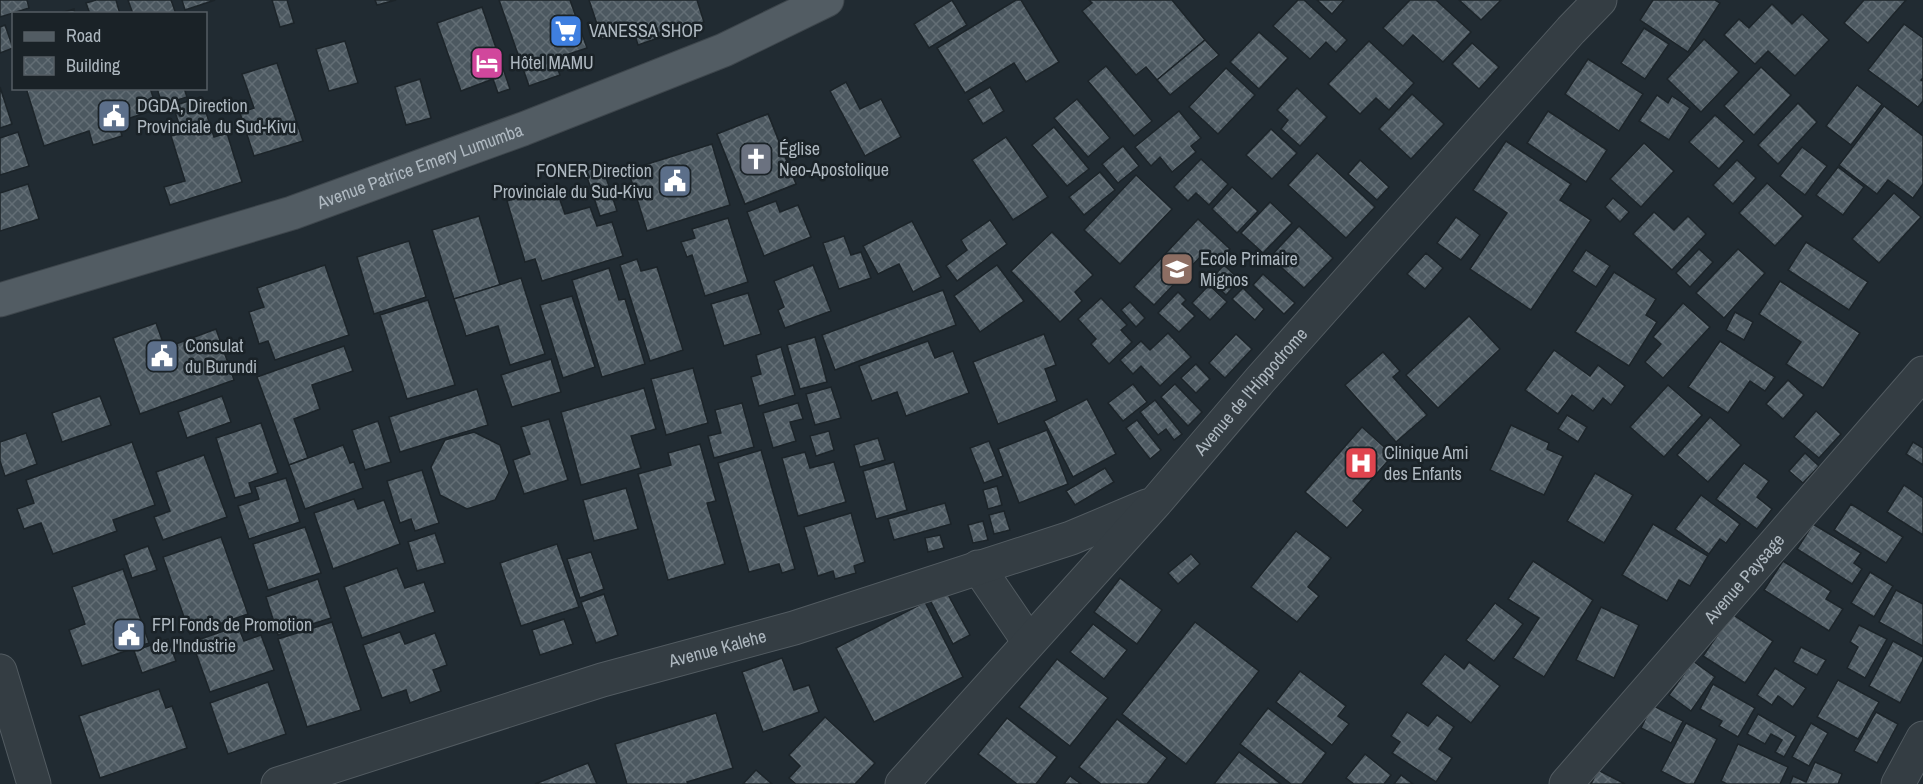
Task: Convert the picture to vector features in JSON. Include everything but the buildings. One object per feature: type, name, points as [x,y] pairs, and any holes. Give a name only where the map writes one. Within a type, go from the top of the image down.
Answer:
[{"type":"main road","name":"Avenue Patrice Emery Lumumba","points":[[0,300],[314,205],[523,129],[724,50],[827,0]]},
{"type":"street","name":"Avenue de l'Hippodrome","points":[[902,784],[1156,502],[1260,380],[1600,0]]},
{"type":"street","name":"Avenue Paysage","points":[[1566,784],[1923,373]]},
{"type":"street","name":"Avenue Kalehe","points":[[278,784],[602,680],[794,628],[1071,538],[1156,502]]},
{"type":"street","points":[[978,567],[1029,642]]},
{"type":"street","points":[[0,671],[34,784]]},
{"type":"street","points":[[1898,784],[1923,738]]},
{"type":"place","name":"VANESSA SHOP","points":[[566,31]]},
{"type":"place","name":"Hôtel MAMU","points":[[487,63]]},
{"type":"place","name":"DGDA, Direction Provinciale du Sud-Kivu","points":[[114,116]]},
{"type":"place","name":"Église Neo-Apostolique","points":[[756,159]]},
{"type":"place","name":"FONER Direction Provinciale du Sud-Kivu","points":[[675,181]]},
{"type":"place","name":"Ecole Primaire Mignos","points":[[1177,269]]},
{"type":"place","name":"Consulat du Burundi","points":[[162,356]]},
{"type":"place","name":"Clinique Ami des Enfants","points":[[1361,463]]},
{"type":"place","name":"FPI Fonds de Promotion de l'Industrie","points":[[129,635]]}]
